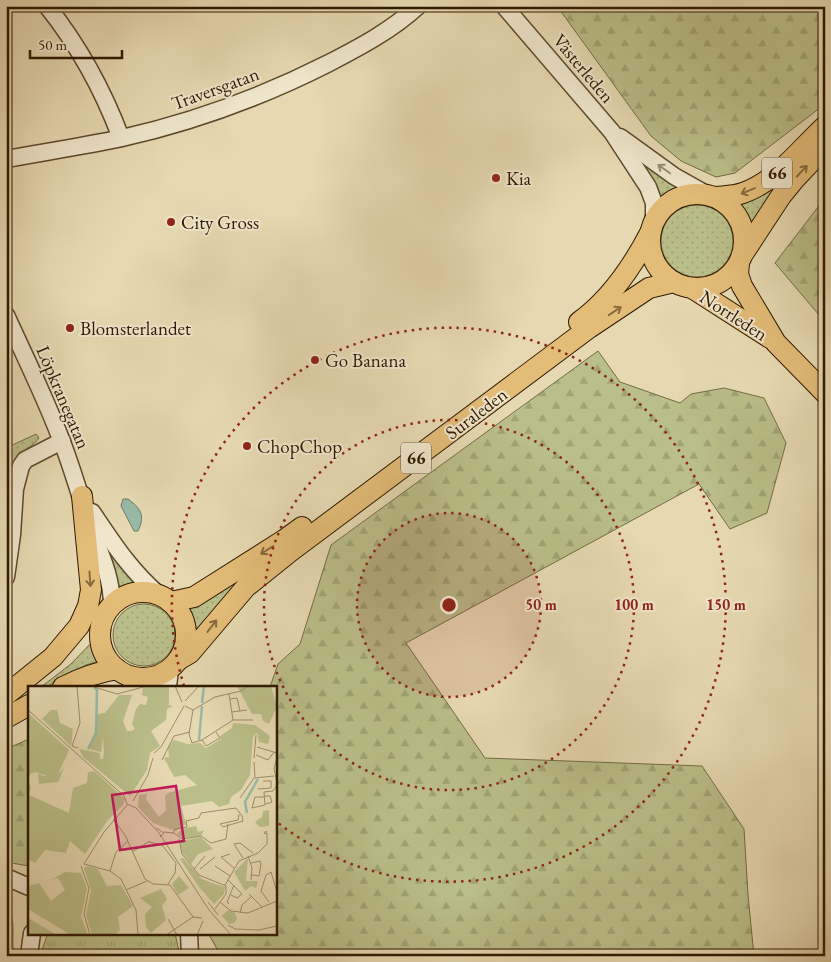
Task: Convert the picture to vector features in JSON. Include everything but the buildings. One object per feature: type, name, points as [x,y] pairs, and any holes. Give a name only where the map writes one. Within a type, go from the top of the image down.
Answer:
[{"type":"main road","name":"66","points":[[653,225],[662,208],[676,198],[692,194],[741,194],[767,181],[779,172],[825,126]]},
{"type":"main road","name":"66","points":[[683,285],[708,287],[721,282],[729,276],[794,180],[825,148]]},
{"type":"main road","points":[[711,195],[730,207],[740,220],[744,236],[741,258]]},
{"type":"main road","points":[[653,225],[650,247],[656,265],[666,277],[683,285]]},
{"type":"main road","name":"Suraleden","points":[[165,599],[194,597],[284,540],[584,318],[619,285],[642,249],[653,225]]},
{"type":"main road","name":"Norrleden","points":[[741,258],[738,274],[742,286],[776,342]]},
{"type":"main road","name":"Suraleden","points":[[172,672],[246,587],[291,551],[590,328],[649,288],[683,285]]},
{"type":"main road","name":"Norrleden","points":[[683,285],[776,342],[825,393]]},
{"type":"main road","points":[[6,695],[53,657],[79,626],[88,606],[91,590],[82,496]]},
{"type":"main road","name":"66","points":[[30,686],[56,667],[91,636],[109,610],[126,596],[138,593],[151,593],[165,599]]},
{"type":"main road","points":[[165,599],[181,614],[185,624],[186,644],[172,672]]},
{"type":"main road","points":[[109,610],[101,627],[101,642],[106,655],[126,677]]},
{"type":"main road","name":"66","points":[[65,686],[82,677],[102,671],[126,677],[147,678],[172,672]]},
{"type":"main road","name":"66","points":[[6,702],[28,688]]},
{"type":"main road","points":[[6,718],[28,707]]},
{"type":"street","points":[[47,6],[85,62],[111,112],[121,138]]},
{"type":"street","name":"Traversgatan","points":[[6,159],[121,138],[166,127],[260,95],[301,77],[359,47],[397,24],[418,6]]},
{"type":"street","name":"Västerleden","points":[[504,6],[612,132],[648,187],[654,203],[653,225]]},
{"type":"street","name":"Västerleden","points":[[612,132],[674,176],[711,195]]},
{"type":"street","name":"Löpkranegatan","points":[[6,315],[62,441],[82,496],[91,528],[105,563],[112,593],[109,610]]},
{"type":"street","points":[[6,577],[12,535],[15,489],[20,466],[25,460],[62,441]]},
{"type":"street","name":"Löpkranegatan","points":[[82,496],[121,556],[144,582],[165,599]]},
{"type":"street","points":[[6,877],[28,887]]},
{"type":"street","points":[[29,956],[32,934]]},
{"type":"street","points":[[190,934],[190,956]]},
{"type":"green space","points":[[557,6],[825,6],[825,104],[735,173],[716,177],[681,161],[651,136]]},
{"type":"green space","points":[[639,160],[680,188],[669,192],[660,199]]},
{"type":"green space","points":[[777,183],[778,185],[750,227],[746,215],[738,204]]},
{"type":"green space","points":[[825,198],[825,322],[775,263]]},
{"type":"green space","points":[[697,205],[717,211],[727,221],[733,241],[727,261],[717,271],[697,277],[677,271],[667,261],[661,241],[667,221],[677,211]]},
{"type":"green space","points":[[598,351],[620,382],[680,403],[691,394],[724,388],[764,398],[786,443],[767,513],[730,529],[699,484],[406,643],[485,758],[702,766],[744,829],[754,956],[221,956],[209,934],[276,934],[276,686],[270,686],[278,664],[300,644],[331,545]]},
{"type":"green space","points":[[36,434],[39,438],[24,451],[13,465],[6,494],[6,448]]},
{"type":"green space","points":[[108,549],[138,584],[118,590],[106,550]]},
{"type":"green space","points":[[233,584],[236,587],[194,638],[193,623],[187,608]]},
{"type":"green space","points":[[138,604],[150,604],[166,613],[173,623],[175,635],[173,647],[166,657],[150,666],[138,666],[127,661],[118,652],[113,641],[113,629],[118,618],[127,609]]},
{"type":"green space","points":[[93,641],[99,661],[86,665],[48,686],[42,686],[71,664]]},
{"type":"green space","points":[[28,739],[28,866],[6,862],[6,749]]},
{"type":"green space","points":[[6,904],[10,906],[13,924],[13,956],[6,956]]},
{"type":"green space","points":[[48,934],[175,934],[180,956],[40,956]]},
{"type":"shaded area","points":[[123,499],[128,499],[139,509],[142,521],[138,531],[134,531],[121,506]]},
{"type":"place","name":"Kia","points":[[496,178]]},
{"type":"place","name":"City Gross","points":[[171,222]]},
{"type":"place","name":"Blomsterlandet","points":[[70,328]]},
{"type":"place","name":"Go Banana","points":[[315,360]]},
{"type":"place","name":"ChopChop","points":[[247,446]]}]
